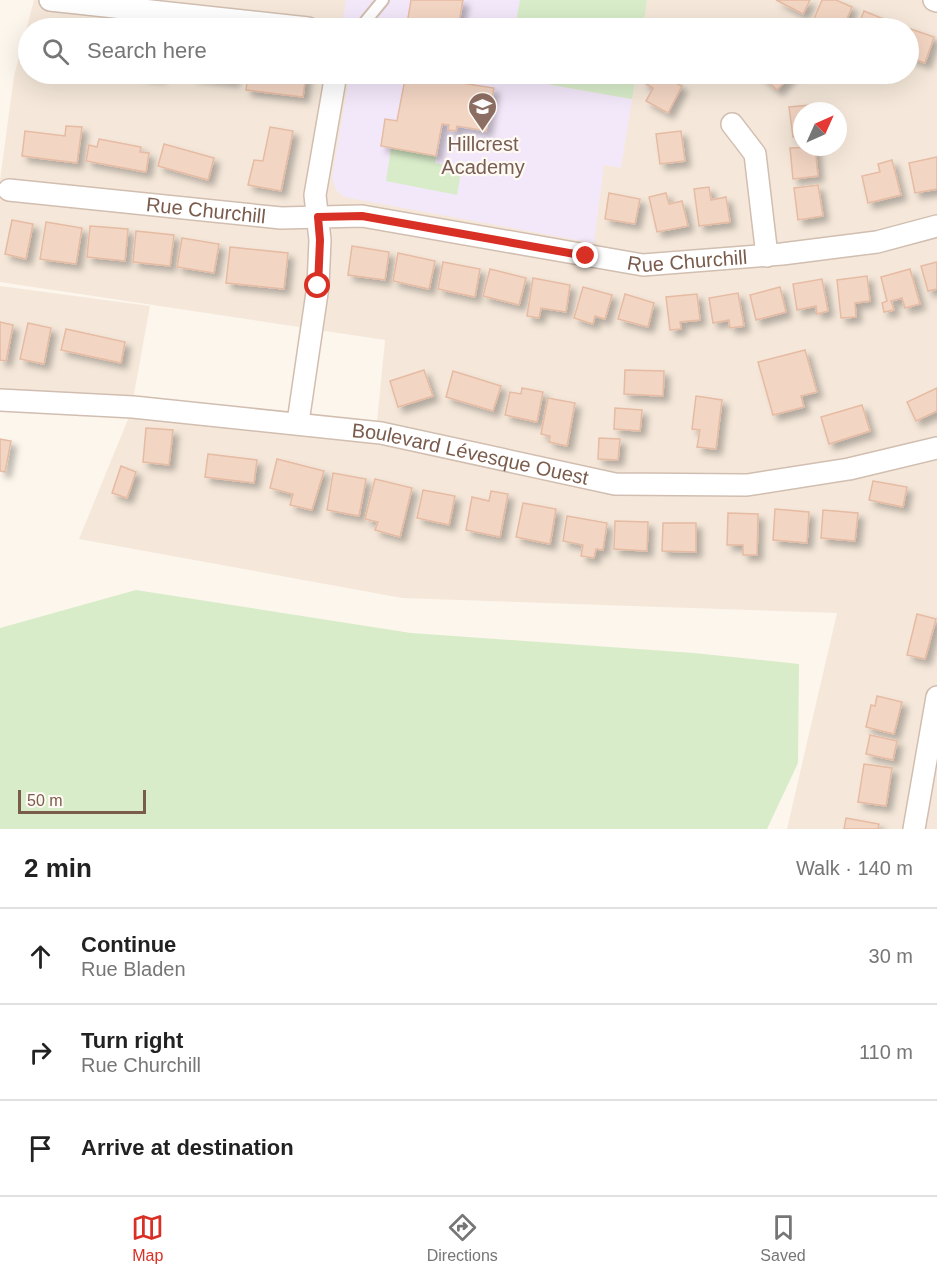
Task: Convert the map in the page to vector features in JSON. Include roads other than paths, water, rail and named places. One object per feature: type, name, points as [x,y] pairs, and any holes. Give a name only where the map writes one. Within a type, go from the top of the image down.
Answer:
[{"type":"street","points":[[50,0],[216,18]]},
{"type":"street","points":[[298,422],[318,286],[320,240],[315,195],[334,84]]},
{"type":"street","points":[[732,124],[755,154],[767,256]]},
{"type":"street","name":"Rue Churchill","points":[[9,190],[281,218],[362,216],[644,265],[767,256],[877,242],[937,226]]},
{"type":"street","name":"Boulevard Lévesque Ouest","points":[[0,400],[133,407],[298,422],[381,433],[615,484],[673,487],[747,485],[849,469],[937,448]]},
{"type":"street","points":[[914,829],[937,697]]},
{"type":"lane","points":[[368,18],[383,0]]},
{"type":"place","name":"Hillcrest Academy","points":[[483,132]]}]
